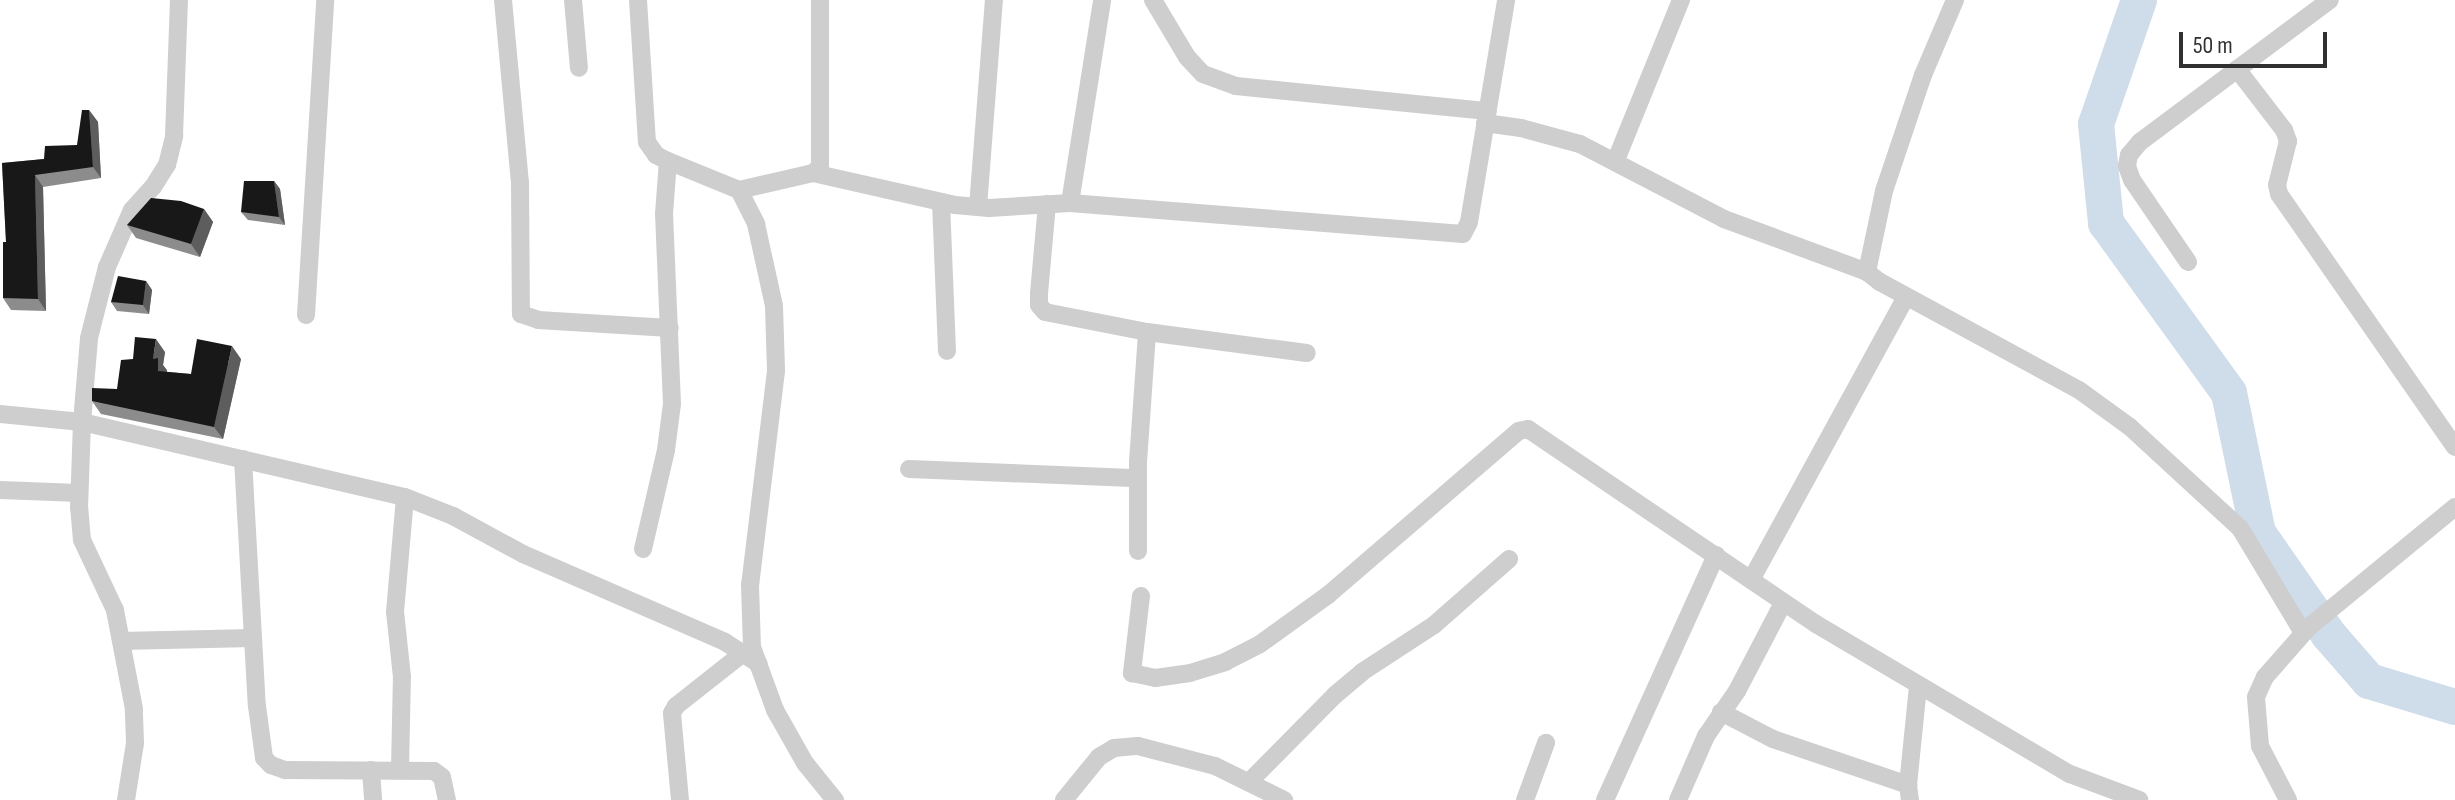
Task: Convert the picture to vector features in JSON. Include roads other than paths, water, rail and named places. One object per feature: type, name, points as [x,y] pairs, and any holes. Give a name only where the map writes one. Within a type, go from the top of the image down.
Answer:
[{"type":"street","points":[[126,800],[135,743],[134,709],[115,610],[82,540],[79,493],[82,422],[89,338],[120,232],[167,165],[177,101],[179,0]]},
{"type":"street","points":[[306,315],[325,0]]},
{"type":"street","points":[[503,0],[520,182],[521,314],[538,320],[670,328]]},
{"type":"street","points":[[573,0],[579,68]]},
{"type":"street","points":[[638,0],[643,127],[647,142],[656,155],[739,190],[813,173],[941,202],[978,207],[1070,203],[1463,234],[1469,222],[1506,0]]},
{"type":"street","points":[[813,173],[822,159],[820,0]]},
{"type":"street","points":[[978,207],[994,0]]},
{"type":"street","points":[[1070,203],[1102,0]]},
{"type":"street","points":[[1153,0],[1187,57],[1203,74],[1236,86],[1486,117],[1554,135],[1616,160],[1724,219],[1867,272],[1906,297],[2079,390],[2141,436],[2240,528],[2306,630]]},
{"type":"street","points":[[1616,160],[1681,0]]},
{"type":"street","points":[[1867,272],[1884,191],[1923,75],[1955,0]]},
{"type":"street","points":[[2188,262],[2132,180],[2127,166],[2129,155],[2140,142],[2330,0]]},
{"type":"street","points":[[2237,69],[2284,130],[2288,141],[2277,185],[2279,194],[2455,447]]},
{"type":"street","points":[[643,549],[666,450],[672,404],[664,214],[668,161]]},
{"type":"street","points":[[739,190],[756,224],[774,319],[776,371],[750,585],[751,655],[775,710],[805,763],[835,800]]},
{"type":"street","points":[[941,202],[947,351]]},
{"type":"street","points":[[1047,204],[1039,294],[1039,305],[1045,312],[1147,332],[1307,353]]},
{"type":"street","points":[[1751,580],[1906,297]]},
{"type":"street","points":[[1138,551],[1138,478],[1147,332]]},
{"type":"street","points":[[0,414],[82,422],[405,497],[453,516],[492,540],[751,655]]},
{"type":"street","points":[[1141,596],[1132,673],[1155,678],[1190,673],[1225,662],[1260,644],[1328,595],[1519,431],[1528,429],[1783,603],[1918,686],[2070,774],[2139,800]]},
{"type":"street","points":[[243,459],[253,638],[264,758],[271,765],[285,770],[434,771],[442,777],[447,800]]},
{"type":"street","points":[[909,469],[1138,478]]},
{"type":"street","points":[[0,490],[79,493]]},
{"type":"street","points":[[400,769],[402,677],[395,612],[405,497]]},
{"type":"street","points":[[2288,800],[2260,746],[2256,697],[2265,677],[2306,630],[2455,507]]},
{"type":"street","points":[[1605,800],[1716,555]]},
{"type":"street","points":[[1249,782],[1335,695],[1362,672],[1434,625],[1509,559]]},
{"type":"street","points":[[1678,800],[1706,736],[1737,691],[1783,603]]},
{"type":"street","points":[[121,641],[253,638]]},
{"type":"street","points":[[680,800],[672,713],[676,706],[751,655]]},
{"type":"street","points":[[1721,712],[1773,739],[1909,792],[1918,686]]},
{"type":"street","points":[[1525,800],[1546,743]]},
{"type":"street","points":[[1064,800],[1099,757],[1114,748],[1138,746],[1215,766],[1284,800]]},
{"type":"street","points":[[371,770],[373,800]]},
{"type":"waterway","points":[[2139,0],[2096,124],[2106,223],[2229,393],[2258,533],[2329,635],[2369,681],[2455,707]]}]
